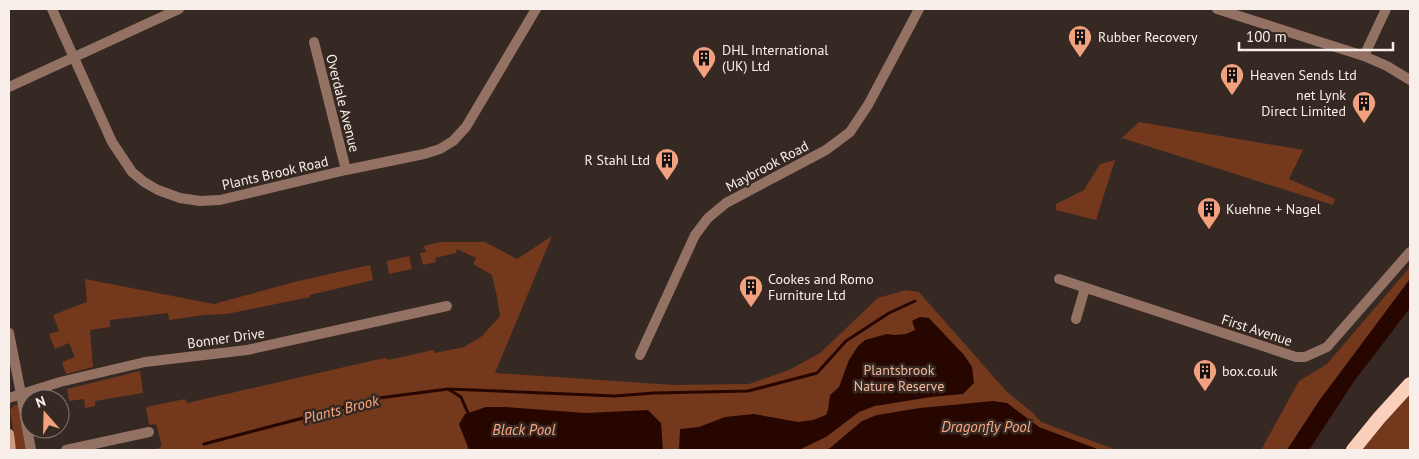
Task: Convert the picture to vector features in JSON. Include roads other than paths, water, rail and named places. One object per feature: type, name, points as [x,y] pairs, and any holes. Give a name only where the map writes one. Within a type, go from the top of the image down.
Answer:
[{"type":"highway","points":[[1353,450],[1410,384]]},
{"type":"main road","points":[[9,434],[12,450]]},
{"type":"street","name":"Plants Brook Road","points":[[52,9],[112,142],[123,161],[144,182],[158,190],[180,198],[200,201],[220,200],[346,170],[424,154],[453,141],[466,127],[536,9]]},
{"type":"street","points":[[9,87],[179,9]]},
{"type":"street","name":"Maybrook Road","points":[[640,355],[696,235],[708,218],[734,199],[826,150],[850,132],[868,105],[920,9]]},
{"type":"street","points":[[1217,9],[1364,56],[1387,66],[1410,80]]},
{"type":"street","points":[[1364,56],[1386,9]]},
{"type":"street","name":"Overdale Avenue","points":[[314,42],[346,170]]},
{"type":"street","name":"First Avenue","points":[[1059,279],[1296,357],[1306,357],[1327,347],[1410,252]]},
{"type":"street","points":[[1076,319],[1084,288]]},
{"type":"street","name":"Bonner Drive","points":[[37,389],[145,362],[247,350],[447,306]]},
{"type":"street","points":[[9,333],[20,389]]},
{"type":"street","points":[[66,450],[149,432]]},
{"type":"water","points":[[1410,279],[1410,308],[1355,380],[1309,450],[1287,450],[1319,401]]},
{"type":"water","points":[[920,317],[929,318],[964,355],[972,367],[974,383],[963,394],[875,406],[859,412],[826,437],[799,450],[679,450],[680,429],[699,427],[725,417],[754,414],[798,422],[813,420],[826,415],[830,395],[839,387],[849,360],[858,346],[865,340],[887,334],[906,334],[915,330],[912,321]]},
{"type":"water","name":"Dragonfly Pool","points":[[993,401],[1007,403],[1039,427],[1100,450],[825,450],[830,448],[862,421],[877,415],[920,408]]},
{"type":"water","name":"Black Pool","points":[[486,407],[586,413],[648,410],[661,423],[663,450],[469,450],[459,424],[465,414]]},
{"type":"waterway","points":[[448,389],[615,396],[654,393],[748,391],[817,373],[846,341],[889,313],[915,301]]},
{"type":"waterway","name":"Plants Brook","points":[[204,444],[379,398],[448,389],[461,397],[468,413]]},
{"type":"place","name":"Rubber Recovery","points":[[1080,58]]},
{"type":"place","name":"DHL International (UK) Ltd","points":[[704,79]]},
{"type":"place","name":"Heaven Sends Ltd","points":[[1232,96]]},
{"type":"place","name":"net Lynk Direct Limited","points":[[1364,124]]},
{"type":"place","name":"R Stahl Ltd","points":[[667,181]]},
{"type":"place","name":"Kuehne + Nagel","points":[[1209,230]]},
{"type":"place","name":"Cookes and Romo Furniture Ltd","points":[[751,308]]},
{"type":"place","name":"box.co.uk","points":[[1205,392]]},
{"type":"park label","name":"Plantsbrook Nature Reserve","points":[[899,378]]}]
